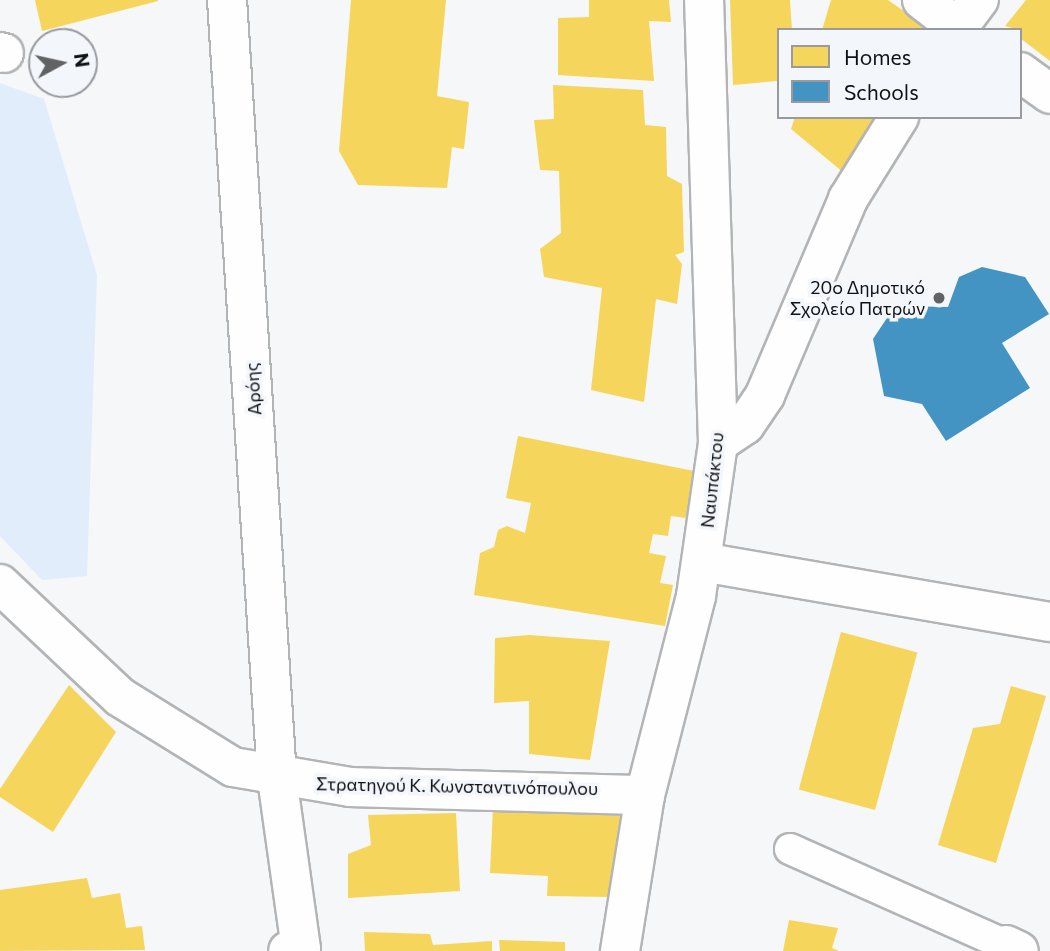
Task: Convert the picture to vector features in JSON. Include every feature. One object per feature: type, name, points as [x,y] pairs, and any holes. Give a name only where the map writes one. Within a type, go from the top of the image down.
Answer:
[{"type":"street","name":"Αρόης","points":[[227,0],[277,778],[296,950]]},
{"type":"street","name":"Ναυπάκτου","points":[[620,951],[645,795],[702,562],[718,443],[704,0]]},
{"type":"street","points":[[922,0],[963,22]]},
{"type":"street","points":[[1022,73],[1050,94]]},
{"type":"street","points":[[718,443],[745,425],[765,396],[848,199],[898,119]]},
{"type":"street","points":[[702,562],[1050,622]]},
{"type":"street","name":"Στρατηγού Κ. Κωνσταντινόπουλου","points":[[0,584],[96,678],[173,734],[233,767],[277,778],[350,787],[645,795]]},
{"type":"street","points":[[790,849],[1013,948]]},
{"type":"shaded area","points":[[0,83],[28,93],[28,98],[44,99],[97,275],[87,576],[42,580],[0,536]]},
{"type":"building: Homes","points":[[35,0],[158,0],[54,28],[41,28]]},
{"type":"building: Homes","points":[[351,0],[446,0],[437,96],[469,102],[464,149],[452,147],[447,188],[358,185],[339,151]]},
{"type":"building: Homes","points":[[589,0],[669,0],[671,22],[649,21],[654,81],[558,75],[558,18],[589,17]]},
{"type":"building: Homes","points":[[730,0],[790,0],[792,28],[777,28],[777,81],[733,85]]},
{"type":"building: Homes","points":[[831,0],[888,0],[928,28],[823,28]]},
{"type":"building: Homes","points":[[1026,0],[1050,0],[1050,61],[1022,40],[1022,28],[1005,26]]},
{"type":"building: Homes","points":[[553,85],[643,90],[645,125],[666,127],[667,176],[682,184],[684,252],[675,255],[682,264],[677,304],[656,299],[644,402],[591,390],[602,288],[544,277],[540,249],[561,233],[559,171],[540,170],[534,120],[554,119]]},
{"type":"building: Homes","points":[[794,119],[877,119],[844,173],[791,129]]},
{"type":"building: Homes","points":[[518,436],[694,471],[686,518],[671,516],[668,536],[653,534],[649,553],[666,556],[660,583],[673,585],[665,626],[474,595],[480,553],[494,547],[498,530],[507,526],[525,533],[531,503],[506,498]]},
{"type":"building: Homes","points":[[841,632],[917,652],[875,810],[799,789]]},
{"type":"building: Homes","points":[[529,635],[610,641],[590,760],[529,754],[529,701],[494,703],[495,638]]},
{"type":"building: Homes","points":[[69,685],[116,732],[53,832],[0,797],[0,789]]},
{"type":"building: Homes","points":[[1011,686],[1046,696],[996,863],[938,845],[973,728],[1000,724]]},
{"type":"building: Homes","points":[[493,807],[620,816],[611,897],[547,896],[548,876],[490,873]]},
{"type":"building: Homes","points":[[456,813],[460,891],[348,898],[348,854],[371,845],[368,815]]},
{"type":"building: Homes","points":[[87,878],[92,898],[120,893],[126,928],[142,926],[145,950],[0,951],[0,890]]},
{"type":"building: Homes","points":[[789,920],[838,928],[832,948],[839,951],[783,951]]},
{"type":"building: Homes","points":[[364,932],[430,934],[433,945],[492,941],[492,951],[365,951]]},
{"type":"building: Homes","points":[[499,940],[565,942],[565,951],[500,951]]},
{"type":"building: Schools","points":[[982,267],[1025,277],[1049,314],[1002,343],[1030,388],[946,441],[922,404],[884,396],[873,339],[895,306],[948,307],[959,277]]},
{"type":"place","name":"20ο Δημοτικό Σχολείο Πατρών","points":[[939,298]]}]
